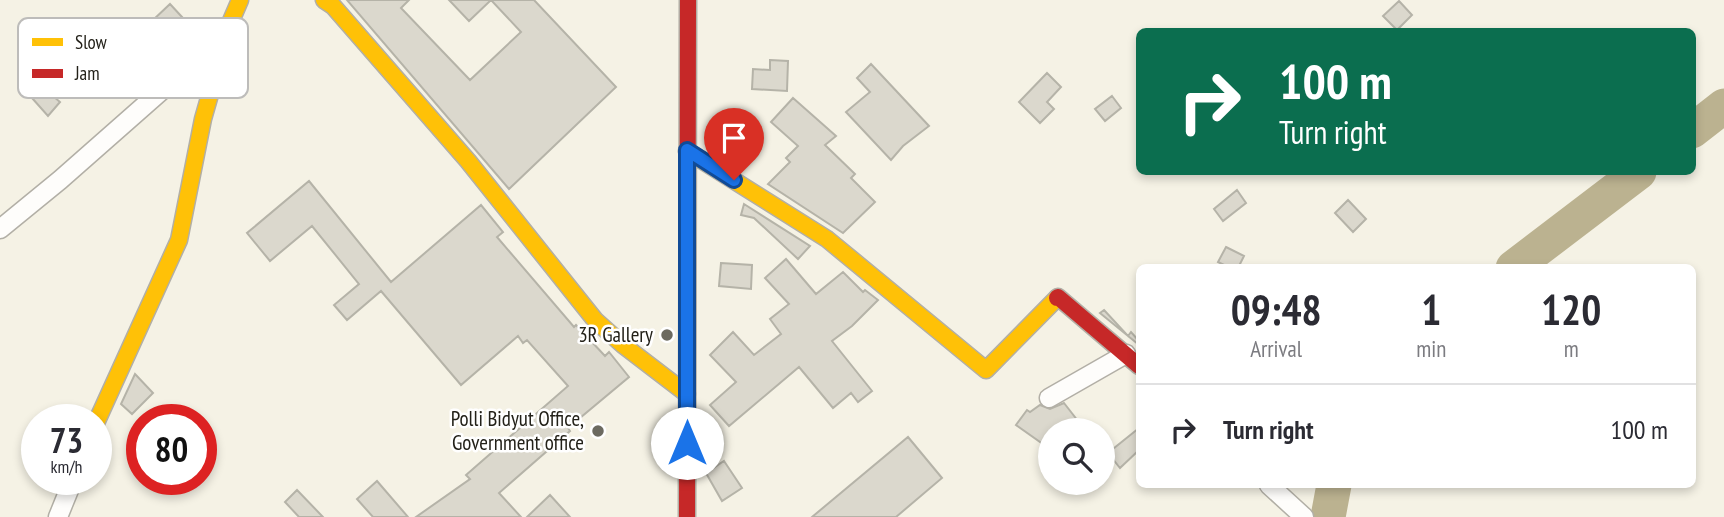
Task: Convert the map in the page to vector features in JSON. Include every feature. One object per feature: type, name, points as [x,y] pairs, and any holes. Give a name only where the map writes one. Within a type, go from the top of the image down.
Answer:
[{"type":"main road","points":[[233,18],[240,0]]},
{"type":"main road","points":[[324,0],[333,6],[468,161],[595,320],[687,394]]},
{"type":"main road","points":[[687,517],[688,0]]},
{"type":"main road","points":[[105,404],[179,240],[209,98]]},
{"type":"main road","points":[[687,150],[827,239],[986,370],[1058,297],[1133,360]]},
{"type":"street","points":[[0,229],[61,180],[154,98]]},
{"type":"street","points":[[1049,398],[1133,360]]},
{"type":"street","points":[[1272,488],[1304,517]]},
{"type":"street","points":[[58,517],[67,495]]},
{"type":"building","points":[[347,0],[409,0],[401,8],[470,80],[521,32],[491,0],[534,0],[616,87],[509,189]]},
{"type":"building","points":[[449,0],[491,0],[469,21]]},
{"type":"building","points":[[1399,1],[1412,15],[1399,28],[1395,28],[1383,16]]},
{"type":"building","points":[[170,4],[183,18],[155,18]]},
{"type":"building","points":[[770,60],[788,61],[787,91],[752,89],[753,69],[770,70]]},
{"type":"building","points":[[871,64],[929,126],[903,146],[891,160],[846,112],[870,92],[857,78]]},
{"type":"building","points":[[1047,73],[1061,87],[1047,102],[1054,109],[1040,123],[1019,102]]},
{"type":"building","points":[[1112,96],[1121,108],[1105,121],[1095,109]]},
{"type":"building","points":[[32,98],[55,98],[60,102],[48,116]]},
{"type":"building","points":[[793,98],[836,136],[825,145],[855,174],[851,178],[875,202],[843,233],[768,184],[790,162],[786,158],[798,146],[771,122]]},
{"type":"building","points":[[309,181],[391,282],[481,205],[503,232],[497,237],[574,327],[576,325],[605,356],[609,352],[629,377],[568,428],[570,431],[499,493],[521,517],[416,517],[470,479],[466,475],[568,386],[527,340],[523,343],[518,336],[461,385],[381,291],[347,320],[334,305],[359,284],[312,226],[270,261],[247,233]]},
{"type":"building","points":[[1237,190],[1246,203],[1223,221],[1214,209]]},
{"type":"building","points":[[1348,200],[1366,219],[1353,232],[1335,213]]},
{"type":"building","points":[[744,204],[810,246],[798,259],[754,218],[741,215]]},
{"type":"building","points":[[1226,247],[1244,256],[1240,264],[1218,262]]},
{"type":"building","points":[[786,259],[816,294],[843,272],[863,292],[865,290],[878,300],[852,326],[832,341],[872,391],[858,402],[851,393],[833,408],[799,367],[729,426],[710,405],[736,382],[710,355],[733,332],[754,355],[781,334],[770,319],[789,304],[765,278]]},
{"type":"building","points":[[721,263],[752,265],[751,289],[719,286]]},
{"type":"building","points":[[1104,310],[1128,336],[1100,313]]},
{"type":"building","points":[[1131,332],[1136,338],[1136,343],[1128,336]]},
{"type":"building","points":[[135,374],[153,393],[142,404],[126,404],[126,409],[121,404]]},
{"type":"building","points":[[1064,403],[1076,418],[1038,418],[1038,441],[1016,425],[1027,410],[1030,412],[1040,405],[1050,409]]},
{"type":"building","points":[[1136,430],[1136,453],[1120,468],[1115,462],[1115,447]]},
{"type":"building","points":[[908,437],[942,478],[896,517],[812,517]]},
{"type":"building","points":[[724,461],[742,488],[722,501],[706,473]]},
{"type":"building","points":[[377,481],[408,517],[373,517],[357,499]]},
{"type":"building","points":[[297,490],[323,517],[299,517],[285,502]]},
{"type":"building","points":[[550,495],[570,517],[527,517]]},
{"type":"waterway","points":[[1696,128],[1724,106]]},
{"type":"waterway","points":[[1518,264],[1635,175]]},
{"type":"waterway","points":[[1328,517],[1333,488]]},
{"type":"traffic: slow","points":[[232,18],[240,0]]},
{"type":"traffic: slow","points":[[324,0],[333,6],[468,161],[595,320],[687,394]]},
{"type":"traffic: slow","points":[[105,404],[179,240],[209,98]]},
{"type":"traffic: slow","points":[[687,151],[827,239],[986,370],[1057,298]]},
{"type":"traffic: jam","points":[[687,517],[688,0]]},
{"type":"traffic: jam","points":[[1057,298],[1136,363]]},
{"type":"place","name":"3R Gallery","points":[[667,335]]},
{"type":"place","name":"Polli Bidyut Office, Government office","points":[[598,431]]},
{"type":"route","points":[[687,443],[687,150],[734,180]]}]
